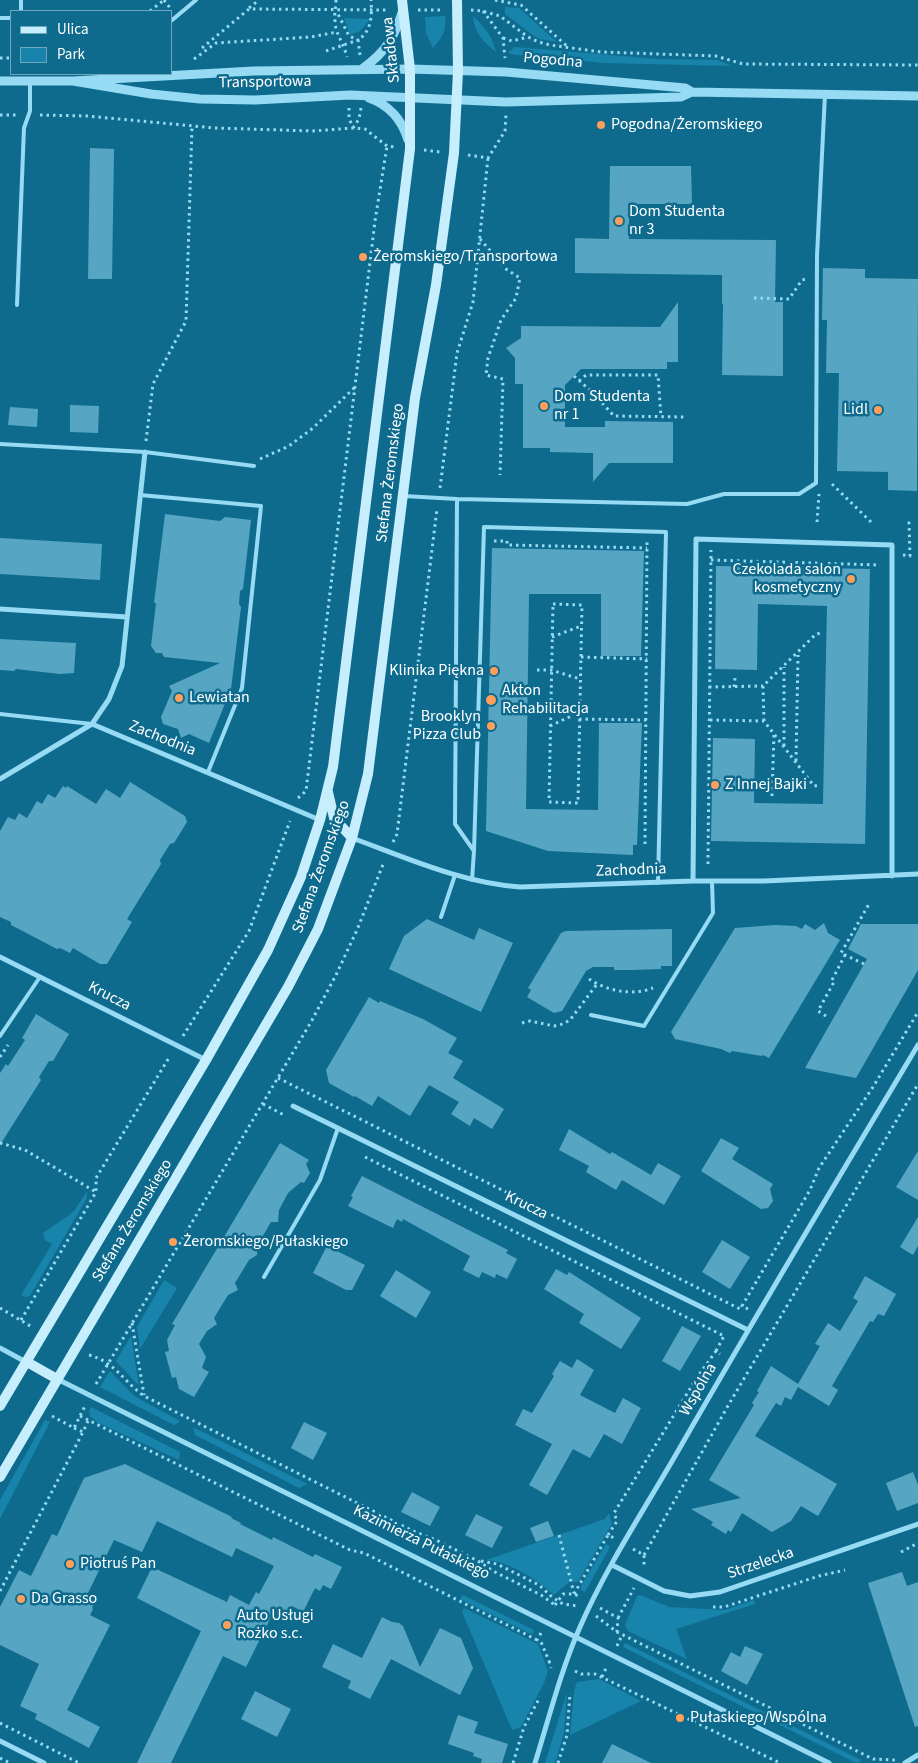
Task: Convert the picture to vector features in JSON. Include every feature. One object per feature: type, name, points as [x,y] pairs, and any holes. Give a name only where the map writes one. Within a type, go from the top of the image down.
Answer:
[{"type":"main road","points":[[457,0],[458,71]]},
{"type":"main road","name":"Składowa","points":[[402,5],[410,70],[411,98]]},
{"type":"main road","name":"Stefana Żeromskiego","points":[[0,1477],[288,987],[318,929],[352,838],[368,774],[415,398],[436,285],[454,153],[458,71]]},
{"type":"main road","name":"Stefana Żeromskiego","points":[[0,1406],[206,1060],[268,950],[301,877],[320,820],[334,758],[410,149],[411,98]]},
{"type":"main road","points":[[327,791],[334,818],[352,838]]},
{"type":"main road","name":"Kazimierza Pułaskiego","points":[[26,1362],[57,1379]]},
{"type":"street","points":[[362,69],[376,59],[387,47],[396,31],[402,5]]},
{"type":"street","name":"Pogodna","points":[[410,70],[506,72],[684,88],[692,92]]},
{"type":"street","name":"Transportowa","points":[[0,81],[19,77],[30,81],[74,81],[254,71],[410,70]]},
{"type":"street","name":"Transportowa","points":[[74,81],[151,94],[200,99],[255,100],[362,96],[458,100]]},
{"type":"street","name":"Pogodna","points":[[458,100],[506,102],[681,97],[692,92],[918,96]]},
{"type":"street","points":[[362,96],[379,102],[394,114],[405,130],[410,149]]},
{"type":"street","points":[[0,779],[92,724],[109,699],[122,666],[145,452]]},
{"type":"street","points":[[693,881],[696,539],[892,545],[892,876]]},
{"type":"street","points":[[0,609],[127,618]]},
{"type":"street","name":"Zachodnia","points":[[92,724],[320,820]]},
{"type":"street","name":"Zachodnia","points":[[352,838],[455,875],[495,886],[712,882],[918,874]]},
{"type":"street","name":"Krucza","points":[[0,957],[206,1060]]},
{"type":"street","name":"Wspólna","points":[[535,1763],[576,1637],[612,1565],[748,1330],[918,1045]]},
{"type":"street","name":"Krucza","points":[[293,1106],[748,1330]]},
{"type":"street","name":"Kazimierza Pułaskiego","points":[[0,1348],[26,1362]]},
{"type":"street","name":"Kazimierza Pułaskiego","points":[[57,1379],[829,1763]]},
{"type":"street","name":"Strzelecka","points":[[612,1565],[664,1591],[690,1596],[720,1592],[918,1524]]},
{"type":"street","points":[[0,1741],[44,1763]]},
{"type":"street","points":[[906,1763],[918,1755]]},
{"type":"lane","points":[[172,20],[196,0]]},
{"type":"lane","points":[[18,305],[24,128],[30,111],[30,81]]},
{"type":"lane","points":[[404,496],[457,499],[687,504],[724,494],[799,494],[816,483],[818,208],[826,94]]},
{"type":"lane","points":[[0,444],[145,452],[254,466]]},
{"type":"lane","points":[[140,495],[261,506],[242,688],[208,772]]},
{"type":"lane","points":[[457,499],[455,824],[474,850]]},
{"type":"lane","points":[[472,880],[484,527],[666,532],[658,883]]},
{"type":"lane","points":[[0,714],[92,724]]},
{"type":"lane","points":[[442,917],[455,875]]},
{"type":"lane","points":[[591,1015],[644,1026],[713,913],[712,882]]},
{"type":"lane","points":[[0,1036],[40,977]]},
{"type":"lane","points":[[264,1277],[320,1180],[338,1128]]},
{"type":"path","points":[[151,10],[164,0]]},
{"type":"path","points":[[202,48],[259,0]]},
{"type":"path","points":[[326,51],[358,40],[349,36],[336,9],[336,0]]},
{"type":"path","points":[[371,0],[372,10]]},
{"type":"path","points":[[495,0],[521,5],[568,47],[601,52],[716,56],[743,64],[918,65]]},
{"type":"path","points":[[249,9],[336,9]]},
{"type":"path","points":[[192,60],[216,43],[312,37],[337,32]]},
{"type":"path","points":[[503,38],[512,41],[528,37]]},
{"type":"path","points":[[0,115],[87,116],[215,128],[313,131],[353,128],[365,129],[387,146],[375,220],[306,792],[298,798],[249,931],[96,1178],[96,1192],[21,1320]]},
{"type":"path","points":[[145,452],[153,384],[186,321],[192,126]]},
{"type":"path","points":[[480,239],[506,269],[520,278],[516,298],[501,320],[488,358],[486,375],[503,379],[500,475]]},
{"type":"path","points":[[754,298],[789,299],[802,280],[817,279]]},
{"type":"path","points":[[579,381],[586,375],[658,375],[661,417]]},
{"type":"path","points":[[574,376],[614,416],[685,417]]},
{"type":"path","points":[[246,465],[290,446],[313,428],[354,388]]},
{"type":"path","points":[[832,484],[871,522]]},
{"type":"path","points":[[817,522],[819,493]]},
{"type":"path","points":[[904,523],[909,523],[910,556]]},
{"type":"path","points":[[493,528],[493,541],[507,541],[507,545],[647,548]]},
{"type":"path","points":[[645,849],[648,659],[647,532]]},
{"type":"path","points":[[708,864],[711,539]]},
{"type":"path","points":[[711,560],[892,565]]},
{"type":"path","points":[[553,604],[582,605],[581,626],[578,803],[549,802],[553,604]]},
{"type":"path","points":[[552,637],[581,626]]},
{"type":"path","points":[[695,687],[763,686],[798,654],[816,634],[823,633]]},
{"type":"path","points":[[796,762],[798,654]]},
{"type":"path","points":[[580,657],[663,659]]},
{"type":"path","points":[[784,667],[784,746]]},
{"type":"path","points":[[537,670],[551,670],[580,679]]},
{"type":"path","points":[[734,686],[735,678]]},
{"type":"path","points":[[763,686],[764,721],[814,786],[819,785]]},
{"type":"path","points":[[550,726],[580,712]]},
{"type":"path","points":[[580,720],[644,720],[646,722],[662,723]]},
{"type":"path","points":[[694,721],[764,721]]},
{"type":"path","points":[[772,796],[774,733]]},
{"type":"path","points":[[96,1384],[311,1022],[357,930],[384,861]]},
{"type":"path","points":[[864,964],[841,953],[869,904]]},
{"type":"path","points":[[826,1016],[818,1011],[834,982],[832,980],[845,955]]},
{"type":"path","points":[[589,979],[607,988],[635,992],[647,991],[672,979]]},
{"type":"path","points":[[522,1023],[535,1022],[554,1026],[563,1024],[570,1020],[597,984]]},
{"type":"path","points":[[748,1309],[742,1306],[810,1190],[819,1168],[873,1087],[918,1012]]},
{"type":"path","points":[[278,1078],[740,1308]]},
{"type":"path","points":[[643,1571],[644,1555],[775,1326],[918,1084]]},
{"type":"path","points":[[263,1104],[290,1117]]},
{"type":"path","points":[[0,1143],[5,1146],[25,1150],[96,1192]]},
{"type":"path","points":[[360,1154],[724,1336]]},
{"type":"path","points":[[0,1308],[25,1323]]},
{"type":"path","points":[[770,1322],[775,1326]]},
{"type":"path","points":[[132,1323],[144,1396]]},
{"type":"path","points":[[574,1594],[617,1521],[614,1513],[729,1329]]},
{"type":"path","points":[[716,1351],[722,1355]]},
{"type":"path","points":[[86,1354],[108,1362],[144,1396],[413,1531],[478,1561],[493,1571],[541,1595],[554,1606],[563,1594],[574,1594],[582,1598]]},
{"type":"path","points":[[743,1367],[749,1371]]},
{"type":"path","points":[[74,1428],[86,1406]]},
{"type":"path","points":[[49,1414],[83,1432]]},
{"type":"path","points":[[80,1416],[350,1550],[364,1553],[541,1642],[551,1661],[552,1672]]},
{"type":"path","points":[[0,1590],[89,1421]]},
{"type":"path","points":[[559,1535],[574,1594]]},
{"type":"path","points":[[608,1536],[615,1539]]},
{"type":"path","points":[[901,1552],[918,1543]]},
{"type":"path","points":[[631,1548],[644,1555]]},
{"type":"path","points":[[478,1561],[497,1564],[539,1585],[557,1601],[566,1606],[578,1606]]},
{"type":"path","points":[[616,1632],[618,1618],[634,1587]]},
{"type":"path","points":[[599,1608],[618,1618]]},
{"type":"path","points":[[596,1616],[616,1632],[873,1759],[895,1760]]},
{"type":"path","points":[[537,1640],[541,1633]]},
{"type":"path","points":[[617,1646],[622,1635]]},
{"type":"path","points":[[602,1677],[607,1665]]},
{"type":"path","points":[[575,1671],[581,1674],[595,1674],[602,1677],[780,1763]]},
{"type":"path","points":[[574,1680],[581,1674]]},
{"type":"path","points":[[558,1763],[567,1735],[570,1691]]},
{"type":"path","points":[[513,1763],[524,1727],[543,1693]]},
{"type":"path","points":[[0,1724],[79,1763]]},
{"type":"path","points":[[0,1758],[10,1763]]},
{"type":"green space","points":[[505,7],[519,8],[557,42],[539,39],[534,36],[505,14]]},
{"type":"green space","points":[[445,16],[443,34],[433,48],[426,33],[425,17]]},
{"type":"green space","points":[[473,16],[488,32],[496,52],[480,36],[475,27]]},
{"type":"green space","points":[[344,18],[369,19],[369,21],[360,31],[350,35]]},
{"type":"green space","points":[[515,47],[657,59],[717,60],[732,66],[604,63],[509,54]]},
{"type":"green space","points":[[87,1191],[87,1198],[30,1296],[25,1297],[21,1295],[52,1244],[45,1240],[43,1233],[75,1210]]},
{"type":"green space","points":[[164,1280],[177,1288],[140,1349],[137,1327]]},
{"type":"green space","points":[[131,1336],[139,1386],[116,1361]]},
{"type":"green space","points":[[110,1371],[134,1396],[180,1421],[174,1425],[100,1387]]},
{"type":"green space","points":[[91,1407],[180,1452],[179,1460],[97,1422],[90,1416],[89,1411]]},
{"type":"green space","points":[[45,1420],[50,1422],[0,1519],[0,1500]]},
{"type":"green space","points":[[193,1427],[307,1484],[299,1488],[195,1435]]},
{"type":"green space","points":[[609,1513],[612,1524],[578,1582],[569,1582],[554,1595],[540,1583],[522,1572],[495,1561],[486,1560],[605,1519]]},
{"type":"green space","points":[[606,1544],[610,1547],[585,1592],[581,1590],[581,1586]]},
{"type":"green space","points":[[463,1595],[534,1630],[533,1633],[531,1634],[460,1599]]},
{"type":"green space","points":[[640,1595],[669,1607],[725,1610],[754,1600],[755,1604],[676,1629],[687,1659],[628,1631],[625,1625],[637,1596]]},
{"type":"green space","points":[[464,1608],[538,1644],[548,1671],[544,1683],[521,1727],[512,1730],[462,1612]]},
{"type":"green space","points":[[625,1643],[861,1760],[860,1762],[856,1763],[623,1647]]},
{"type":"green space","points":[[599,1679],[641,1701],[570,1735],[574,1691],[577,1682]]},
{"type":"green space","points":[[567,1692],[564,1733],[555,1763],[545,1763]]},
{"type":"building","points":[[90,148],[114,149],[112,279],[88,279]]},
{"type":"building","name":"Dom Studenta nr 3","points":[[610,166],[691,166],[692,204],[629,204],[629,239],[776,240],[775,302],[783,302],[783,376],[722,375],[722,275],[575,273],[575,238],[609,239]]},
{"type":"building","name":"Lidl","points":[[823,268],[865,269],[865,278],[918,279],[917,491],[888,490],[888,472],[837,471],[839,373],[826,373],[827,320],[822,320]]},
{"type":"building","name":"Dom Studenta nr 1","points":[[678,302],[678,362],[667,362],[667,369],[581,369],[565,385],[565,427],[605,427],[605,421],[673,422],[673,463],[609,463],[593,482],[593,453],[550,452],[550,448],[523,448],[523,384],[515,384],[515,358],[506,348],[521,338],[521,326],[660,327]]},
{"type":"building","points":[[70,405],[99,406],[98,433],[70,432]]},
{"type":"building","points":[[10,407],[38,409],[37,427],[8,425]]},
{"type":"building","points":[[165,514],[220,521],[225,517],[251,520],[243,589],[240,591],[239,604],[241,607],[231,689],[209,743],[189,734],[181,738],[178,729],[163,724],[161,717],[172,691],[169,686],[220,663],[164,657],[162,653],[156,653],[151,646],[156,603],[154,603]]},
{"type":"building","points":[[0,538],[102,544],[100,580],[0,574]]},
{"type":"building","points":[[492,548],[644,551],[641,656],[601,656],[601,594],[529,594],[526,809],[598,810],[599,723],[642,723],[637,845],[633,845],[633,855],[548,851],[486,831]]},
{"type":"building","points":[[716,566],[870,569],[865,844],[711,841],[713,738],[755,739],[754,803],[823,804],[827,606],[758,604],[757,670],[715,669]]},
{"type":"building","points":[[0,639],[76,643],[74,673],[60,674],[16,669],[14,671],[0,670]]},
{"type":"building","points":[[130,782],[185,816],[187,822],[174,843],[170,844],[160,860],[161,864],[127,919],[132,922],[107,964],[100,964],[73,948],[70,953],[60,948],[57,949],[11,925],[11,922],[0,917],[0,831],[8,817],[15,820],[19,813],[27,818],[37,801],[42,804],[48,794],[55,798],[63,786],[66,788],[67,786],[96,804],[106,789],[120,798]]},
{"type":"building","points":[[427,919],[474,940],[479,928],[513,943],[481,1012],[389,969],[404,936]]},
{"type":"building","points":[[824,923],[828,933],[840,940],[769,1058],[763,1055],[732,1051],[730,1053],[721,1049],[675,1039],[671,1032],[735,928],[775,925],[796,926],[802,929],[805,924],[815,930]]},
{"type":"building","points":[[861,924],[918,924],[918,970],[856,1078],[805,1068],[867,959],[848,949]]},
{"type":"building","points":[[672,929],[672,966],[661,966],[661,969],[634,970],[614,970],[614,967],[593,967],[586,971],[562,1011],[554,1013],[527,997],[531,990],[528,988],[561,933],[566,931]]},
{"type":"building","points":[[369,997],[379,1003],[380,1001],[423,1019],[457,1038],[448,1053],[463,1061],[453,1078],[504,1109],[492,1129],[474,1118],[470,1126],[451,1114],[459,1102],[429,1085],[410,1116],[378,1096],[372,1106],[329,1083],[326,1070]]},
{"type":"building","points":[[36,1014],[69,1034],[53,1061],[49,1061],[39,1077],[41,1080],[0,1145],[0,1073],[6,1064],[8,1066],[25,1040],[22,1038]]},
{"type":"building","points":[[569,1129],[610,1154],[612,1152],[651,1175],[658,1163],[681,1176],[664,1205],[622,1180],[616,1190],[586,1172],[589,1166],[559,1150]]},
{"type":"building","points":[[721,1138],[739,1148],[732,1159],[773,1184],[770,1189],[773,1201],[768,1208],[761,1209],[701,1171]]},
{"type":"building","points":[[280,1143],[309,1160],[306,1164],[310,1173],[304,1183],[301,1182],[288,1193],[279,1210],[278,1222],[271,1222],[258,1244],[257,1255],[249,1260],[235,1283],[238,1290],[228,1295],[214,1318],[217,1324],[207,1331],[199,1344],[206,1357],[202,1368],[209,1372],[194,1397],[179,1389],[176,1377],[172,1378],[165,1352],[169,1351],[167,1340],[175,1325],[172,1324]]},
{"type":"building","points":[[918,1151],[918,1200],[896,1187]]},
{"type":"building","points":[[362,1176],[508,1250],[506,1253],[517,1259],[507,1279],[496,1274],[495,1278],[482,1272],[479,1278],[463,1270],[470,1256],[403,1219],[402,1222],[397,1219],[393,1228],[348,1206],[353,1197],[351,1196]]},
{"type":"building","points":[[918,1217],[918,1246],[913,1255],[900,1247]]},
{"type":"building","points":[[722,1240],[750,1257],[730,1289],[702,1272]]},
{"type":"building","points":[[327,1246],[365,1265],[352,1290],[346,1290],[313,1273]]},
{"type":"building","points":[[556,1269],[567,1275],[569,1272],[641,1318],[621,1349],[579,1323],[584,1314],[544,1289]]},
{"type":"building","points":[[396,1270],[431,1292],[416,1318],[380,1296]]},
{"type":"building","points":[[865,1276],[896,1294],[884,1316],[878,1314],[873,1322],[870,1321],[832,1386],[838,1390],[829,1406],[798,1387],[791,1400],[785,1397],[781,1406],[776,1403],[755,1436],[837,1484],[818,1516],[801,1506],[791,1521],[772,1532],[742,1513],[731,1532],[728,1530],[726,1534],[711,1525],[713,1522],[691,1509],[741,1498],[709,1480],[754,1405],[752,1403],[759,1392],[757,1391],[771,1366],[798,1384],[820,1346],[815,1344],[828,1323],[840,1331],[858,1301],[853,1298]]},
{"type":"building","points":[[682,1326],[701,1336],[680,1371],[662,1361]]},
{"type":"building","points":[[577,1359],[594,1370],[580,1395],[615,1413],[623,1398],[641,1408],[622,1444],[604,1434],[590,1458],[573,1449],[547,1495],[529,1485],[552,1444],[515,1425],[523,1409],[532,1413],[554,1376],[552,1374],[560,1361],[572,1368]]},
{"type":"building","points":[[304,1422],[327,1433],[313,1460],[291,1448]]},
{"type":"building","points":[[125,1464],[232,1517],[240,1524],[272,1540],[273,1537],[313,1557],[315,1554],[342,1567],[331,1589],[323,1585],[320,1591],[315,1588],[303,1612],[292,1606],[287,1617],[274,1611],[246,1667],[223,1656],[171,1763],[137,1763],[201,1631],[137,1598],[152,1567],[227,1602],[230,1595],[249,1605],[256,1592],[259,1594],[274,1566],[236,1548],[232,1557],[157,1521],[142,1552],[114,1540],[87,1595],[96,1600],[90,1615],[110,1625],[67,1710],[100,1727],[89,1748],[35,1719],[37,1714],[20,1706],[39,1664],[0,1645],[0,1607],[19,1570],[31,1576],[52,1534],[57,1536],[84,1478]]},
{"type":"building","points":[[913,1472],[918,1485],[918,1503],[897,1511],[886,1483]]},
{"type":"building","points":[[412,1492],[440,1507],[430,1526],[401,1512]]},
{"type":"building","points":[[476,1514],[503,1527],[492,1548],[465,1535]]},
{"type":"building","points":[[548,1521],[554,1536],[536,1542],[530,1528]]},
{"type":"building","points":[[902,1572],[907,1586],[918,1582],[918,1726],[915,1727],[868,1583]]},
{"type":"building","points":[[382,1617],[403,1626],[420,1667],[440,1628],[461,1638],[473,1668],[460,1695],[391,1659],[370,1699],[348,1688],[351,1681],[322,1667],[333,1644],[362,1658]]},
{"type":"building","points":[[745,1646],[763,1654],[747,1685],[721,1671],[731,1652],[740,1657]]},
{"type":"building","points":[[255,1691],[291,1709],[277,1737],[241,1719]]},
{"type":"building","points":[[458,1715],[478,1722],[474,1733],[508,1744],[502,1763],[481,1763],[482,1759],[473,1756],[474,1753],[448,1744]]},
{"type":"building","points":[[612,1744],[651,1763],[602,1763]]},
{"type":"place","name":"Pogodna/Żeromskiego","points":[[601,125]]},
{"type":"place","name":"Dom Studenta nr 3","points":[[619,221]]},
{"type":"place","name":"Żeromskiego/Transportowa","points":[[363,257]]},
{"type":"place","name":"Dom Studenta nr 1","points":[[544,406]]},
{"type":"place","name":"Lidl","points":[[878,410]]},
{"type":"place","name":"Czekolada salon kosmetyczny","points":[[851,579]]},
{"type":"place","name":"Klinika Piękna","points":[[494,671]]},
{"type":"place","name":"Lewiatan","points":[[179,698]]},
{"type":"place","name":"Akton Rehabilitacja","points":[[491,700]]},
{"type":"place","name":"Brooklyn Pizza Club","points":[[491,726]]},
{"type":"place","name":"Z Innej Bajki","points":[[715,785]]},
{"type":"place","name":"Żeromskiego/Pułaskiego","points":[[173,1242]]},
{"type":"place","name":"Piotruś Pan","points":[[70,1564]]},
{"type":"place","name":"Da Grasso","points":[[21,1599]]},
{"type":"place","name":"Auto Usługi Rożko s.c.","points":[[227,1625]]},
{"type":"place","name":"Pułaskiego/Wspólna","points":[[680,1718]]}]
